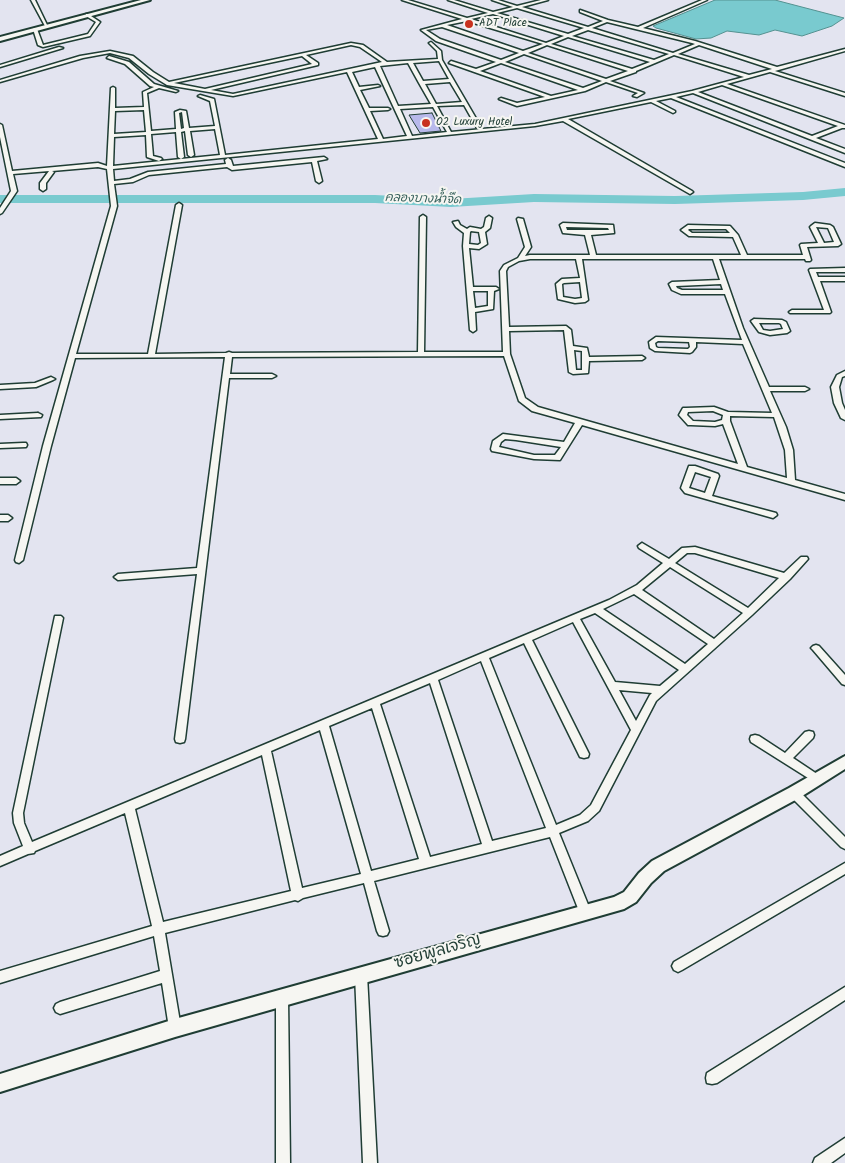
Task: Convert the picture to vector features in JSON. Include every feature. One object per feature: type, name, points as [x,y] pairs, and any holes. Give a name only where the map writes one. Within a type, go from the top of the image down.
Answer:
[{"type":"street","points":[[33,0],[46,26]]},
{"type":"street","points":[[0,38],[136,0]]},
{"type":"street","points":[[104,10],[147,0]]},
{"type":"street","points":[[404,0],[634,71]]},
{"type":"street","points":[[450,0],[655,62]]},
{"type":"street","points":[[494,0],[750,77]]},
{"type":"street","points":[[459,16],[530,0]]},
{"type":"street","points":[[546,0],[440,24],[423,30],[423,32],[438,40],[583,90]]},
{"type":"street","points":[[640,28],[705,0]]},
{"type":"street","points":[[581,11],[607,20],[699,44],[778,69]]},
{"type":"street","points":[[593,12],[608,18],[607,20]]},
{"type":"street","points":[[35,29],[40,45],[43,46],[89,35],[98,22],[87,15]]},
{"type":"street","points":[[476,71],[607,20]]},
{"type":"street","points":[[440,24],[642,93],[635,96]]},
{"type":"street","points":[[431,43],[439,52],[440,60],[479,127]]},
{"type":"street","points":[[167,83],[356,44],[386,63]]},
{"type":"street","points":[[500,99],[517,105],[583,90],[610,81],[699,44]]},
{"type":"street","points":[[0,66],[61,48]]},
{"type":"street","points":[[10,173],[100,166],[109,168],[224,155],[511,128],[564,120],[672,97],[845,50]]},
{"type":"street","points":[[0,81],[99,55],[112,55],[132,57],[167,83],[199,91],[238,95],[386,63],[440,60]]},
{"type":"street","points":[[0,87],[99,55]]},
{"type":"street","points":[[112,55],[128,64],[152,85],[212,99],[224,155],[228,165]]},
{"type":"street","points":[[193,95],[199,91],[316,64],[304,55]]},
{"type":"street","points":[[128,64],[138,61]]},
{"type":"street","points":[[410,62],[450,134]]},
{"type":"street","points":[[451,62],[552,98]]},
{"type":"street","points":[[253,65],[265,76]]},
{"type":"street","points":[[378,65],[410,137]]},
{"type":"street","points":[[349,71],[381,140]]},
{"type":"street","points":[[770,71],[845,95]]},
{"type":"street","points":[[421,82],[452,80]]},
{"type":"street","points":[[722,84],[843,126]]},
{"type":"street","points":[[357,89],[378,86]]},
{"type":"street","points":[[158,87],[145,92],[151,159],[191,155],[224,155]]},
{"type":"street","points":[[19,560],[47,446],[74,356],[114,206],[109,168],[113,88]]},
{"type":"street","points":[[693,92],[845,151]]},
{"type":"street","points":[[672,97],[845,166]]},
{"type":"street","points":[[652,101],[673,112]]},
{"type":"street","points":[[397,108],[465,103]]},
{"type":"street","points":[[112,110],[146,108]]},
{"type":"street","points":[[367,110],[388,109]]},
{"type":"street","points":[[181,156],[177,112],[183,111],[191,155]]},
{"type":"street","points":[[564,120],[690,192]]},
{"type":"street","points":[[0,125],[14,191],[0,212]]},
{"type":"street","points":[[812,138],[843,126]]},
{"type":"street","points":[[111,136],[218,127]]},
{"type":"street","points":[[111,183],[131,182],[148,174],[228,165],[232,168],[324,159]]},
{"type":"street","points":[[314,160],[319,181]]},
{"type":"street","points":[[38,171],[89,170]]},
{"type":"street","points":[[43,189],[43,182],[51,172]]},
{"type":"street","points":[[151,355],[178,205]]},
{"type":"street","points":[[421,354],[423,217]]},
{"type":"street","points":[[467,232],[470,229],[482,231],[487,228],[489,218]]},
{"type":"street","points":[[520,219],[528,247],[520,259]]},
{"type":"street","points":[[456,222],[458,226],[467,232]]},
{"type":"street","points":[[562,225],[610,226],[613,231],[588,233],[565,232],[562,225]]},
{"type":"street","points":[[735,235],[691,235],[684,230],[688,227],[728,227],[735,235],[745,257]]},
{"type":"street","points":[[466,246],[484,244],[482,231]]},
{"type":"street","points":[[467,232],[466,246],[472,289],[473,330]]},
{"type":"street","points":[[588,233],[593,257]]},
{"type":"street","points":[[792,312],[828,312],[803,245],[822,245]]},
{"type":"street","points":[[579,257],[583,280],[585,300],[575,302],[560,298],[559,284],[562,280],[583,280]]},
{"type":"street","points":[[807,257],[579,257],[520,259],[506,266],[503,271],[507,354],[516,385],[527,404],[550,415],[845,497]]},
{"type":"street","points":[[715,257],[789,450],[791,482]]},
{"type":"street","points":[[812,270],[845,270]]},
{"type":"street","points":[[816,279],[845,279]]},
{"type":"street","points":[[724,282],[672,284],[674,289],[681,292],[727,292]]},
{"type":"street","points":[[472,289],[503,289]]},
{"type":"street","points":[[472,310],[491,308],[491,289]]},
{"type":"street","points":[[738,320],[754,321]]},
{"type":"street","points":[[505,329],[566,328],[568,330],[570,348],[573,372],[583,373],[587,371],[585,349],[570,348]]},
{"type":"street","points":[[692,340],[693,347],[690,351],[657,350],[653,348],[652,342],[656,339],[692,340],[746,342]]},
{"type":"street","points":[[180,740],[229,354]]},
{"type":"street","points":[[74,356],[507,354]]},
{"type":"street","points":[[586,359],[642,358]]},
{"type":"street","points":[[844,413],[836,387],[839,376],[845,373]]},
{"type":"street","points":[[226,376],[272,376]]},
{"type":"street","points":[[0,387],[36,385],[51,380]]},
{"type":"street","points":[[766,389],[805,389]]},
{"type":"street","points":[[744,469],[726,417],[714,409],[686,410],[683,415],[691,424],[715,424],[726,417],[777,415]]},
{"type":"street","points":[[0,417],[38,415]]},
{"type":"street","points":[[566,446],[503,436],[498,438],[495,449],[551,459],[557,458],[566,446],[579,423]]},
{"type":"street","points":[[0,446],[23,445]]},
{"type":"street","points":[[697,456],[685,488],[708,497],[773,515]]},
{"type":"street","points":[[692,468],[715,476],[708,497]]},
{"type":"street","points":[[0,482],[16,481]]},
{"type":"street","points":[[642,546],[749,613]]},
{"type":"street","points":[[0,861],[30,850],[596,609],[635,590],[689,549],[787,577]]},
{"type":"street","points":[[0,977],[159,929],[298,896],[553,831],[584,818],[592,812],[648,706],[662,690],[749,613],[804,559]]},
{"type":"street","points":[[118,577],[201,571]]},
{"type":"street","points":[[635,590],[715,644]]},
{"type":"street","points":[[596,609],[686,670]]},
{"type":"street","points":[[30,850],[19,823],[18,813],[58,618]]},
{"type":"street","points":[[575,618],[636,730]]},
{"type":"street","points":[[527,639],[584,754]]},
{"type":"street","points":[[816,648],[845,681]]},
{"type":"street","points":[[484,657],[585,912]]},
{"type":"street","points":[[433,678],[488,847]]},
{"type":"street","points":[[612,686],[662,690]]},
{"type":"street","points":[[375,703],[426,863]]},
{"type":"street","points":[[324,725],[366,878],[383,931]]},
{"type":"street","points":[[786,759],[809,735]]},
{"type":"street","points":[[754,738],[816,779]]},
{"type":"street","points":[[266,750],[298,896]]},
{"type":"street","name":"ซอยพูลเจริญ","points":[[0,1082],[282,997],[618,904],[630,897],[644,878],[658,866],[794,793],[845,762]]},
{"type":"street","points":[[794,793],[845,844]]},
{"type":"street","points":[[129,808],[159,929],[175,1028]]},
{"type":"street","points":[[678,966],[845,868]]},
{"type":"street","points":[[60,1008],[167,975]]},
{"type":"street","points":[[361,975],[370,1163]]},
{"type":"street","points":[[712,1078],[845,993]]},
{"type":"street","points":[[282,997],[283,1163]]},
{"type":"street","points":[[820,1163],[845,1145]]},
{"type":"water","points":[[715,0],[775,0],[844,18],[832,26],[802,36],[775,30],[759,35],[727,31],[711,38],[696,39],[653,26]]},
{"type":"building","name":"O2 Luxury Hotel","points":[[432,113],[441,131],[420,133],[409,115]]},
{"type":"waterway","name":"คลองบางน้ำจืด","points":[[0,199],[375,199],[451,203],[534,198],[675,200],[803,196],[845,192]]},
{"type":"place","name":"ADT Place","points":[[469,24]]},
{"type":"place","name":"O2 Luxury Hotel","points":[[426,123]]}]
